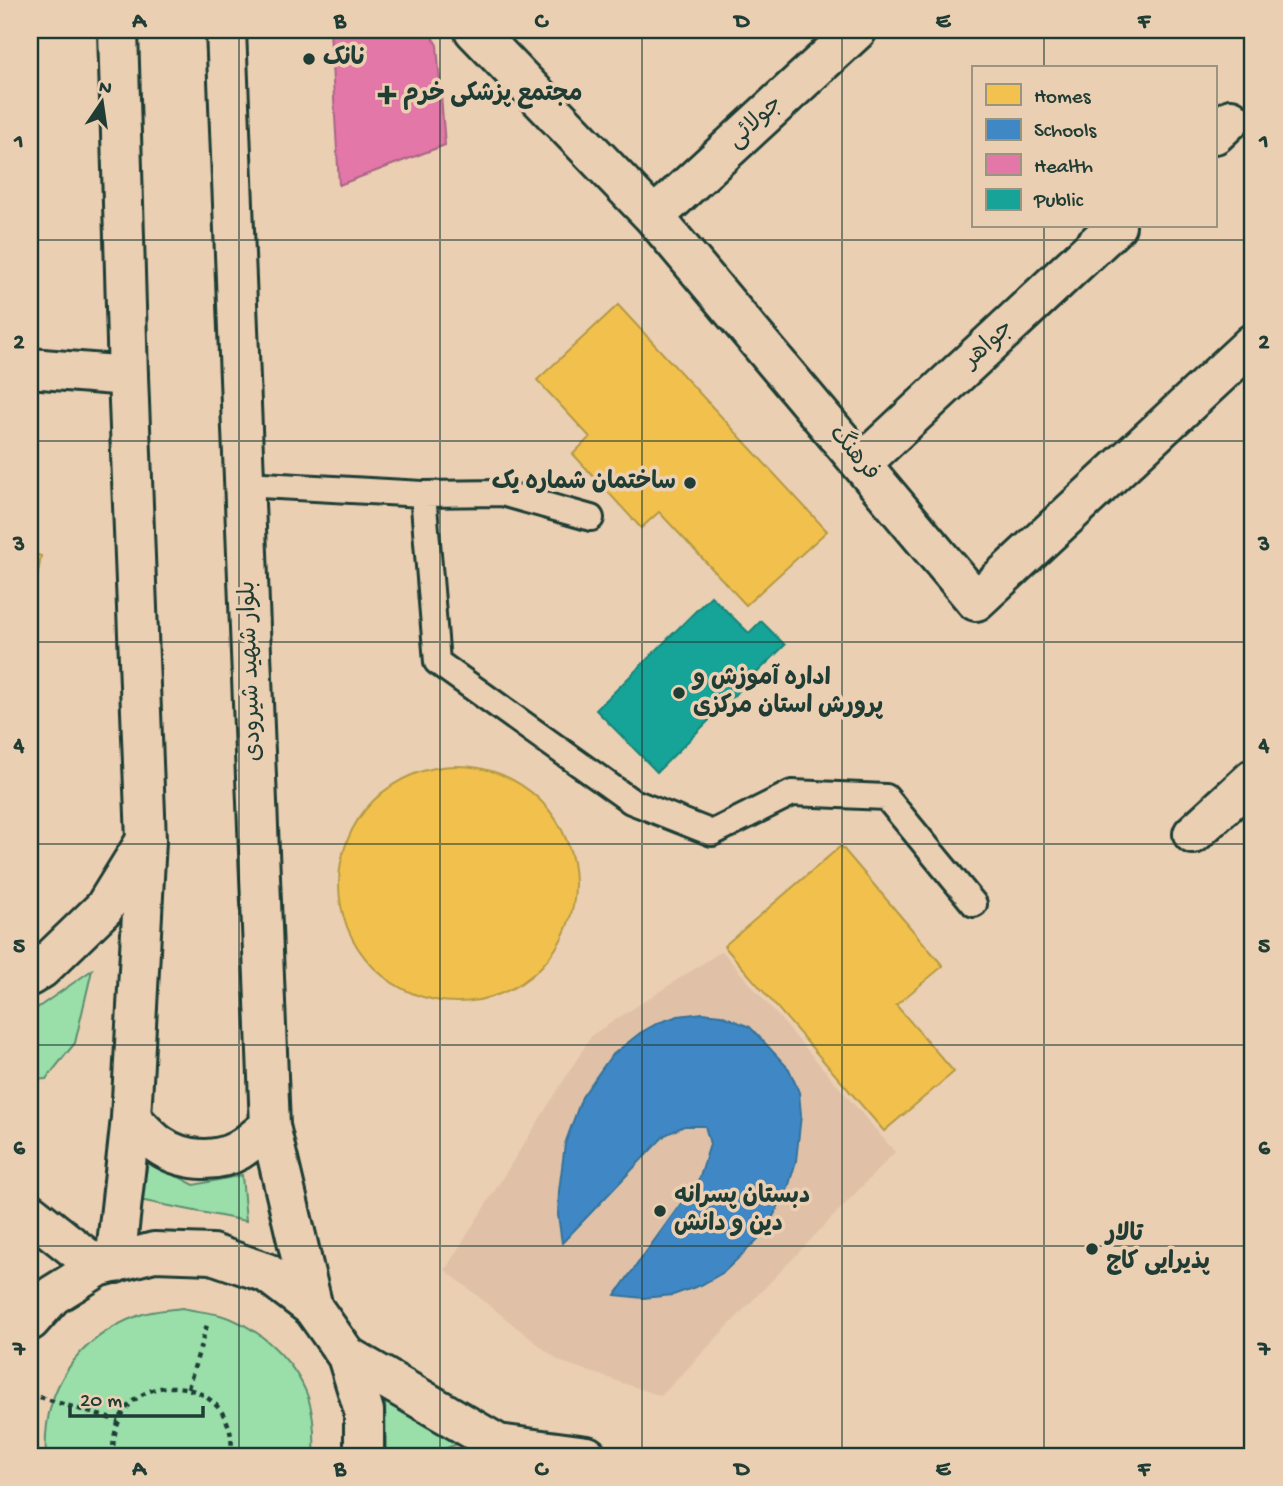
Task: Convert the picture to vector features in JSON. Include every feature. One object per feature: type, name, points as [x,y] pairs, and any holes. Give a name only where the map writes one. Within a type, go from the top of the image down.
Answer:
[{"type":"main road","points":[[106,1265],[131,1118],[146,840],[118,30]]},
{"type":"main road","name":"بلوار شهید شیرودی","points":[[226,30],[270,1126],[313,1308]]},
{"type":"main road","name":"فرهنگ","points":[[474,30],[654,217],[976,601],[1249,356]]},
{"type":"main road","name":"جولائی","points":[[654,217],[857,30]]},
{"type":"main road","name":"جواهر","points":[[861,464],[1114,228]]},
{"type":"main road","points":[[30,368],[128,376]]},
{"type":"main road","points":[[1193,834],[1253,779]]},
{"type":"main road","points":[[30,976],[41,969],[104,908],[146,840]]},
{"type":"main road","points":[[131,1118],[158,1145],[197,1159],[237,1151],[270,1126]]},
{"type":"main road","points":[[30,1213],[106,1265]]},
{"type":"main road","points":[[30,1321],[52,1295],[106,1265],[154,1252],[212,1254],[267,1273],[313,1308],[346,1356],[364,1410],[365,1456]]},
{"type":"main road","points":[[346,1356],[486,1450],[587,1456]]},
{"type":"lane","points":[[244,484],[423,495],[502,493],[591,518]]},
{"type":"lane","points":[[423,495],[436,663],[631,801],[712,833],[792,793],[886,797],[974,904]]},
{"type":"path","points":[[188,1388],[207,1325]]},
{"type":"path","points":[[113,1456],[113,1438],[118,1421],[130,1404],[147,1391],[167,1386],[188,1388],[205,1396],[219,1409],[229,1426],[233,1444],[231,1456]]},
{"type":"path","points":[[30,1394],[118,1421]]},
{"type":"shaded area","name":"دبستان پسرانه دین و دانش","points":[[722,951],[895,1152],[661,1396],[559,1361],[445,1270],[592,1035]]},
{"type":"green space","points":[[92,970],[75,1043],[46,1079],[30,1080],[30,1013]]},
{"type":"green space","points":[[149,1161],[194,1185],[242,1175],[246,1221],[139,1200]]},
{"type":"green space","points":[[182,1308],[234,1320],[261,1336],[284,1358],[294,1370],[308,1397],[314,1426],[314,1456],[46,1456],[46,1432],[57,1388],[81,1352],[117,1325],[155,1311]]},
{"type":"green space","points":[[385,1397],[463,1442],[425,1456],[386,1456]]},
{"type":"building: Homes","name":"ساختمان شماره یک","points":[[618,305],[827,531],[746,605],[659,512],[641,528],[573,454],[590,437],[537,380]]},
{"type":"building: Homes","points":[[30,553],[41,556],[34,596],[30,595]]},
{"type":"building: Homes","points":[[445,766],[469,766],[513,780],[541,800],[566,839],[573,861],[573,907],[566,929],[541,968],[513,988],[491,997],[469,1002],[445,1002],[401,988],[373,968],[353,940],[344,918],[339,896],[339,872],[353,828],[373,800],[401,780],[423,771]]},
{"type":"building: Homes","points":[[841,846],[943,966],[896,1005],[954,1072],[884,1131],[724,946]]},
{"type":"building: Schools","points":[[703,1013],[721,1015],[750,1027],[789,1069],[799,1092],[801,1115],[796,1161],[788,1188],[758,1239],[724,1272],[701,1285],[673,1295],[643,1298],[615,1295],[700,1177],[710,1144],[705,1126],[684,1126],[665,1135],[562,1243],[558,1215],[565,1144],[582,1097],[611,1056],[640,1033],[658,1023],[678,1016]]},
{"type":"building: Health","name":"مجتمع پزشکی خرم","points":[[330,30],[428,30],[437,45],[445,145],[339,185]]},
{"type":"building: Public","points":[[711,596],[749,633],[761,621],[785,645],[657,772],[596,710]]},
{"type":"place","name":"نانک","points":[[309,59]]},
{"type":"place","name":"مجتمع پزشکی خرم","points":[[387,95]]},
{"type":"place","name":"ساختمان شماره یک","points":[[690,483]]},
{"type":"place","name":"اداره آموزش و پرورش استان مرکزی","points":[[679,693]]},
{"type":"place","name":"دبستان پسرانه دین و دانش","points":[[660,1211]]},
{"type":"place","name":"تالار پذیرایی کاج","points":[[1092,1249]]}]
